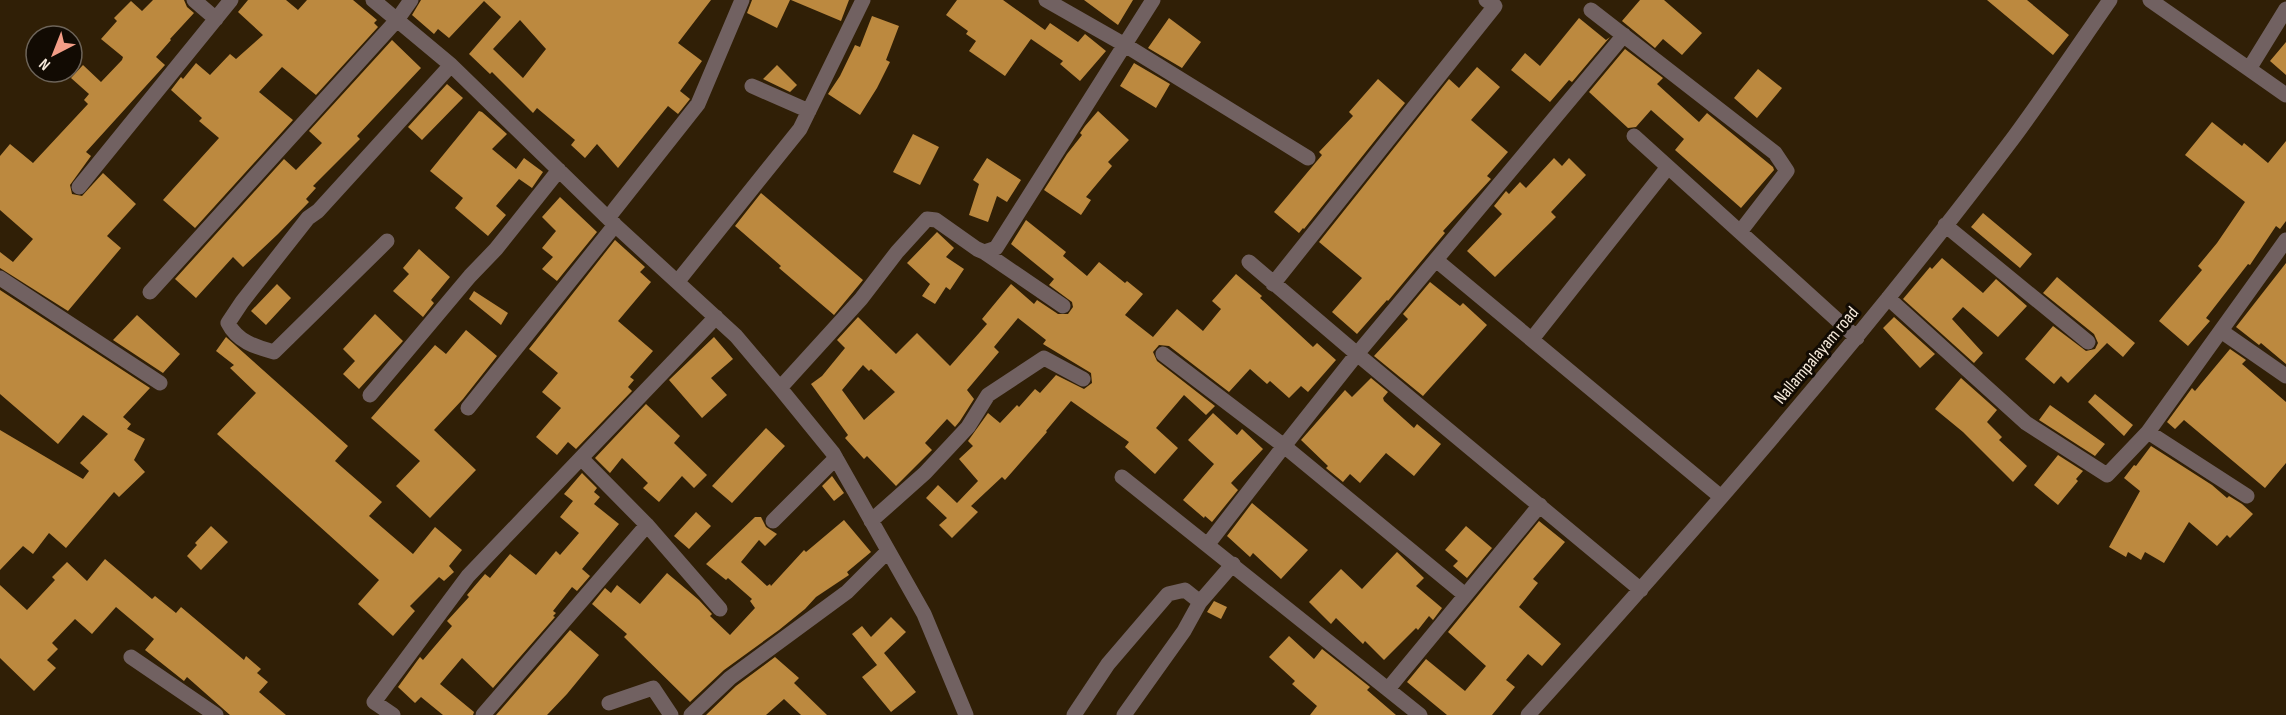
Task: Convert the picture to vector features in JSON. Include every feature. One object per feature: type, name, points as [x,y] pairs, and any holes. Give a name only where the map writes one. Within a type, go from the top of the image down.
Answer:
[{"type":"street","points":[[194,0],[216,19]]},
{"type":"street","points":[[79,187],[231,0]]},
{"type":"street","points":[[373,0],[451,65],[615,225],[736,336],[780,388],[836,458],[924,614],[966,715]]},
{"type":"street","points":[[150,292],[397,20],[411,0]]},
{"type":"street","points":[[615,225],[609,217],[698,104],[742,0]]},
{"type":"street","points":[[678,281],[800,129],[863,0]]},
{"type":"street","points":[[1046,0],[1125,45],[1308,158]]},
{"type":"street","points":[[984,252],[996,248],[1153,0]]},
{"type":"street","points":[[1273,284],[1495,6],[1486,0]]},
{"type":"street","name":"Nallampalayam road","points":[[1528,715],[1641,590],[1857,338],[2015,136],[2110,0]]},
{"type":"street","points":[[2150,0],[2286,95]]},
{"type":"street","points":[[2249,69],[2286,9]]},
{"type":"street","points":[[1592,10],[1774,153],[1787,171],[1740,232]]},
{"type":"street","points":[[1208,544],[1357,354],[1624,35]]},
{"type":"street","points":[[387,241],[274,352],[256,347],[234,334],[228,323],[308,218],[318,211],[451,65]]},
{"type":"street","points":[[752,86],[809,111]]},
{"type":"street","points":[[1634,136],[1857,338]]},
{"type":"street","points":[[1532,339],[1668,166]]},
{"type":"street","points":[[370,395],[470,276],[496,249],[559,170]]},
{"type":"street","points":[[780,388],[861,299],[897,252],[927,219],[936,220],[1063,306]]},
{"type":"street","points":[[468,408],[615,225]]},
{"type":"street","points":[[1945,225],[2088,342]]},
{"type":"street","points":[[1888,298],[2026,423],[2107,475],[2148,432],[2286,240]]},
{"type":"street","points":[[1436,260],[1720,497]]},
{"type":"street","points":[[1249,262],[1641,590]]},
{"type":"street","points":[[0,279],[160,383]]},
{"type":"street","points":[[393,715],[374,702],[468,576],[716,317]]},
{"type":"street","points":[[2221,331],[2286,376]]},
{"type":"street","points":[[1163,354],[1284,446],[1465,596]]},
{"type":"street","points":[[871,521],[925,473],[961,435],[988,395],[1031,365],[1044,358],[1083,379]]},
{"type":"street","points":[[2148,432],[2247,496]]},
{"type":"street","points":[[581,458],[647,525],[720,609]]},
{"type":"street","points":[[773,521],[836,458]]},
{"type":"street","points":[[1122,477],[1420,715]]},
{"type":"street","points":[[1388,689],[1540,505]]},
{"type":"street","points":[[483,715],[647,525]]},
{"type":"street","points":[[691,715],[730,678],[847,592],[888,551]]},
{"type":"street","points":[[1124,715],[1184,631],[1200,602],[1233,564]]},
{"type":"street","points":[[1074,715],[1108,664],[1168,594],[1185,590],[1200,602]]},
{"type":"street","points":[[131,657],[216,715]]},
{"type":"street","points":[[609,703],[653,688],[671,715]]},
{"type":"building","points":[[153,0],[184,0],[187,7],[194,13],[156,57],[165,65],[86,152],[91,156],[70,185],[72,194],[82,196],[103,173],[136,204],[107,236],[121,248],[68,311],[0,268],[0,252],[13,262],[33,239],[0,210],[0,156],[10,144],[33,163],[88,104],[84,100],[89,94],[78,84],[84,84],[84,66],[101,82],[122,60],[123,57],[101,39],[117,21],[114,18],[131,1],[142,11]]},
{"type":"building","points":[[248,0],[286,0],[298,10],[307,0],[353,0],[377,20],[374,23],[378,27],[316,95],[282,67],[259,92],[293,120],[195,228],[163,200],[219,138],[199,121],[202,118],[171,90],[196,63],[210,75],[230,54],[236,59],[263,35],[238,12]]},
{"type":"building","points":[[421,0],[711,0],[678,43],[702,61],[680,91],[690,99],[678,114],[668,106],[618,168],[597,144],[585,158],[571,145],[575,140],[537,108],[533,113],[492,72],[490,74],[469,54],[501,17],[484,1],[449,38],[438,29],[434,34],[412,15]],"holes":[[[520,20],[546,49],[523,78],[493,49]]]},
{"type":"building","points":[[752,0],[790,0],[777,28],[747,13]]},
{"type":"building","points":[[791,0],[849,0],[841,21]]},
{"type":"building","points":[[957,0],[1003,0],[1045,30],[1050,23],[1078,42],[1085,34],[1106,51],[1080,81],[1060,64],[1063,61],[1031,39],[1005,76],[969,51],[976,41],[966,34],[968,31],[946,15]]},
{"type":"building","points":[[1084,0],[1133,0],[1118,25]]},
{"type":"building","points":[[1640,0],[1664,0],[1702,33],[1682,55],[1663,39],[1655,48],[1622,21]]},
{"type":"building","points":[[1987,0],[2027,0],[2069,35],[2053,55]]},
{"type":"building","points":[[872,16],[899,26],[886,60],[890,62],[860,115],[828,94],[840,76],[855,45],[860,47]]},
{"type":"building","points":[[1169,18],[1201,42],[1182,68],[1148,48]]},
{"type":"building","points":[[1579,18],[1606,40],[1610,37],[1572,82],[1569,80],[1550,102],[1511,70],[1525,53],[1540,66]]},
{"type":"building","points":[[392,40],[421,68],[357,136],[360,139],[313,186],[316,188],[306,199],[309,202],[278,234],[243,267],[233,257],[196,298],[175,279],[284,159],[296,170],[322,143],[309,131]]},
{"type":"building","points":[[2286,42],[2286,75],[2270,61]]},
{"type":"building","points":[[1625,49],[1663,78],[1657,84],[1699,122],[1707,113],[1773,167],[1774,170],[1741,208],[1675,150],[1684,139],[1651,110],[1636,127],[1628,128],[1589,92]]},
{"type":"building","points":[[1134,63],[1170,84],[1156,108],[1120,86]]},
{"type":"building","points":[[777,65],[797,85],[790,92],[763,79]]},
{"type":"building","points":[[1477,67],[1500,87],[1471,120],[1508,152],[1487,176],[1491,179],[1443,231],[1445,233],[1357,334],[1332,312],[1362,278],[1319,242],[1449,79],[1459,88]]},
{"type":"building","points":[[1758,69],[1782,88],[1757,118],[1734,98]]},
{"type":"building","points":[[1378,79],[1405,103],[1299,233],[1274,212],[1322,155],[1319,152],[1353,116],[1349,112]]},
{"type":"building","points":[[447,84],[463,98],[422,140],[408,127]]},
{"type":"building","points":[[479,111],[507,134],[492,149],[516,169],[524,158],[543,172],[532,188],[519,179],[496,206],[506,215],[488,236],[455,208],[463,198],[430,171]]},
{"type":"building","points":[[1098,111],[1129,140],[1108,162],[1112,166],[1086,197],[1091,200],[1081,215],[1044,190],[1082,135],[1080,133]]},
{"type":"building","points":[[2212,122],[2242,146],[2244,143],[2268,163],[2286,141],[2286,221],[2280,229],[2276,226],[2250,265],[2248,264],[2206,318],[2210,321],[2188,346],[2159,321],[2202,270],[2198,266],[2245,202],[2185,155]]},
{"type":"building","points":[[913,134],[939,147],[920,185],[893,172]]},
{"type":"building","points":[[987,158],[1021,180],[1007,202],[997,196],[988,222],[969,215],[979,184],[973,180]]},
{"type":"building","points":[[1554,158],[1562,166],[1569,158],[1586,175],[1551,212],[1556,217],[1495,277],[1467,251],[1502,214],[1494,206],[1506,191],[1509,194],[1520,182],[1526,188]]},
{"type":"building","points":[[761,193],[863,280],[834,315],[779,268],[781,266],[735,226]]},
{"type":"building","points":[[560,197],[597,232],[557,281],[542,269],[553,257],[542,248],[556,231],[542,217]]},
{"type":"building","points":[[1983,213],[2032,254],[2020,268],[1971,227]]},
{"type":"building","points":[[1026,220],[1066,252],[1063,256],[1087,276],[1099,262],[1143,294],[1125,315],[1153,337],[1177,309],[1203,331],[1221,309],[1212,301],[1236,274],[1262,296],[1260,298],[1313,347],[1317,343],[1336,360],[1308,392],[1301,386],[1289,398],[1270,381],[1267,384],[1250,369],[1229,392],[1169,346],[1159,345],[1153,352],[1157,361],[1215,406],[1206,415],[1184,395],[1156,428],[1178,448],[1155,474],[1125,447],[1129,442],[1071,401],[1005,480],[1002,477],[971,506],[978,512],[952,538],[939,525],[947,518],[926,498],[938,485],[957,503],[978,481],[959,459],[973,446],[968,441],[988,413],[1000,423],[1035,389],[1040,393],[1056,375],[1084,389],[1092,383],[1091,373],[1043,344],[1046,340],[1018,318],[994,347],[999,352],[967,390],[974,399],[960,421],[955,427],[947,419],[925,443],[932,450],[896,486],[867,456],[864,459],[845,438],[848,435],[811,384],[822,376],[845,348],[837,340],[858,317],[896,354],[917,333],[950,366],[987,324],[982,319],[1011,284],[1034,304],[1037,300],[1058,314],[1068,314],[1073,307],[1072,302],[1049,285],[1054,279],[1011,244]],"holes":[[[863,365],[869,371],[871,369],[895,392],[864,420],[842,390]]]},
{"type":"building","points":[[937,232],[954,248],[946,257],[964,269],[950,290],[946,287],[935,304],[922,296],[930,284],[907,263]]},
{"type":"building","points":[[615,240],[645,267],[640,272],[651,282],[618,321],[653,351],[630,377],[634,380],[628,387],[632,391],[576,449],[568,442],[557,455],[536,437],[561,408],[542,392],[558,373],[529,349]]},
{"type":"building","points":[[419,249],[450,277],[431,300],[434,303],[423,317],[393,291],[409,274],[403,268]]},
{"type":"building","points":[[1942,258],[1983,293],[1996,279],[2027,306],[1998,337],[1963,307],[1952,319],[1983,353],[1974,363],[1903,299],[1930,267],[1932,269]]},
{"type":"building","points":[[2286,263],[2286,364],[2261,343],[2259,345],[2236,327]]},
{"type":"building","points":[[2057,277],[2135,343],[2123,357],[2107,343],[2068,383],[2061,376],[2054,384],[2025,359],[2053,326],[2086,351],[2095,349],[2098,343],[2094,334],[2043,293]]},
{"type":"building","points":[[1430,282],[1460,306],[1463,303],[1487,325],[1423,396],[1374,356],[1408,319],[1403,314]]},
{"type":"building","points":[[277,284],[291,298],[266,325],[251,311]]},
{"type":"building","points":[[0,290],[150,388],[123,417],[131,424],[127,429],[145,439],[134,460],[145,472],[119,497],[114,492],[66,548],[49,533],[33,554],[23,546],[0,570],[0,430],[83,479],[89,471],[80,463],[108,434],[83,415],[58,444],[0,394]]},
{"type":"building","points":[[474,291],[508,313],[501,325],[469,299]]},
{"type":"building","points":[[375,314],[403,341],[359,389],[343,374],[355,361],[343,349]]},
{"type":"building","points":[[137,315],[180,354],[163,373],[113,340]]},
{"type":"building","points":[[1894,317],[1935,354],[1920,368],[1883,328]]},
{"type":"building","points":[[466,330],[497,356],[463,399],[434,430],[476,470],[430,518],[396,486],[420,461],[371,418],[435,345],[446,354]]},
{"type":"building","points":[[226,337],[348,446],[335,461],[382,502],[369,516],[413,554],[435,527],[462,550],[449,566],[454,572],[444,581],[439,577],[410,606],[415,611],[393,636],[358,604],[379,580],[217,434],[256,393],[230,368],[234,365],[216,351]]},
{"type":"building","points":[[714,337],[733,359],[711,378],[727,395],[702,418],[669,380]]},
{"type":"building","points":[[2230,349],[2246,360],[2242,364],[2286,402],[2286,463],[2265,488],[2184,420],[2175,429],[2167,422],[2192,388],[2195,391]]},
{"type":"building","points":[[1371,378],[1388,392],[1383,398],[1384,401],[1414,428],[1417,424],[1441,444],[1414,476],[1386,453],[1360,483],[1350,474],[1343,482],[1326,468],[1328,466],[1301,440],[1345,390],[1352,397]]},
{"type":"building","points":[[1961,378],[1997,410],[1987,422],[2002,437],[1999,440],[2027,466],[2013,482],[1963,432],[1935,409]]},
{"type":"building","points":[[2095,394],[2133,425],[2124,436],[2088,402]]},
{"type":"building","points":[[646,404],[680,436],[674,443],[707,475],[694,488],[682,476],[659,502],[643,488],[648,483],[622,458],[610,473],[595,458]]},
{"type":"building","points":[[2050,405],[2105,444],[2095,456],[2039,420]]},
{"type":"building","points":[[1213,413],[1237,435],[1242,429],[1263,449],[1231,483],[1238,490],[1212,522],[1183,500],[1214,464],[1188,440]]},
{"type":"building","points":[[766,428],[785,446],[732,503],[712,486]]},
{"type":"building","points":[[2151,446],[2212,485],[2227,498],[2229,496],[2242,504],[2253,514],[2230,538],[2227,535],[2217,546],[2189,522],[2164,563],[2145,552],[2141,560],[2128,552],[2126,557],[2109,547],[2140,491],[2124,478]]},
{"type":"building","points":[[2058,455],[2083,471],[2076,479],[2078,481],[2058,505],[2034,485]]},
{"type":"building","points":[[582,473],[597,488],[594,492],[600,497],[594,504],[619,524],[582,569],[590,576],[577,591],[572,587],[553,611],[556,613],[553,616],[555,617],[493,688],[462,658],[440,684],[474,712],[473,715],[443,715],[421,697],[415,703],[398,687],[420,657],[423,660],[452,626],[447,621],[469,597],[467,595],[485,574],[490,578],[510,554],[536,575],[556,551],[560,555],[579,533],[560,517],[573,501],[564,494]]},
{"type":"building","points":[[832,476],[844,493],[834,501],[822,486]]},
{"type":"building","points":[[1252,503],[1308,550],[1281,579],[1253,553],[1250,557],[1227,536]]},
{"type":"building","points":[[696,512],[711,526],[689,549],[674,536]]},
{"type":"building","points":[[755,517],[761,517],[766,527],[777,534],[765,546],[759,540],[741,562],[767,586],[770,584],[771,586],[804,550],[806,552],[844,520],[871,552],[847,572],[849,575],[816,597],[779,630],[724,670],[690,702],[624,637],[627,634],[592,604],[605,588],[611,593],[617,585],[640,604],[667,573],[699,600],[712,614],[710,616],[730,635],[755,608],[750,601],[752,599],[728,578],[726,580],[706,564]]},
{"type":"building","points":[[1539,521],[1565,542],[1533,579],[1538,583],[1519,607],[1561,644],[1542,666],[1528,654],[1506,680],[1515,687],[1492,715],[1447,715],[1407,682],[1426,659],[1465,691],[1486,666],[1448,632]]},
{"type":"building","points":[[211,526],[228,542],[201,570],[187,556],[197,545],[195,543]]},
{"type":"building","points":[[1466,526],[1492,548],[1467,578],[1453,566],[1458,561],[1445,550]]},
{"type":"building","points":[[1397,552],[1424,578],[1416,586],[1442,608],[1433,620],[1429,616],[1418,630],[1416,628],[1384,660],[1336,618],[1331,624],[1309,602],[1341,569],[1362,589]]},
{"type":"building","points":[[105,559],[152,599],[155,596],[176,613],[181,607],[244,660],[246,656],[261,669],[257,673],[268,682],[259,692],[286,715],[230,715],[187,677],[184,681],[145,650],[154,639],[116,607],[92,634],[75,619],[52,643],[58,649],[47,660],[56,668],[34,691],[0,658],[0,585],[27,610],[55,580],[52,577],[67,562],[87,581]]},
{"type":"building","points":[[1214,601],[1227,607],[1221,619],[1207,612]]},
{"type":"building","points":[[891,617],[906,632],[884,653],[916,692],[891,712],[862,677],[877,665],[852,634],[862,626],[871,637]]},
{"type":"building","points":[[570,630],[599,655],[567,694],[547,715],[496,715]]},
{"type":"building","points":[[1289,636],[1314,659],[1322,649],[1370,687],[1367,690],[1396,715],[1310,715],[1317,706],[1292,684],[1295,681],[1269,657]]},
{"type":"building","points":[[775,657],[799,678],[794,683],[827,715],[801,715],[784,699],[766,715],[706,715],[736,686]]}]
